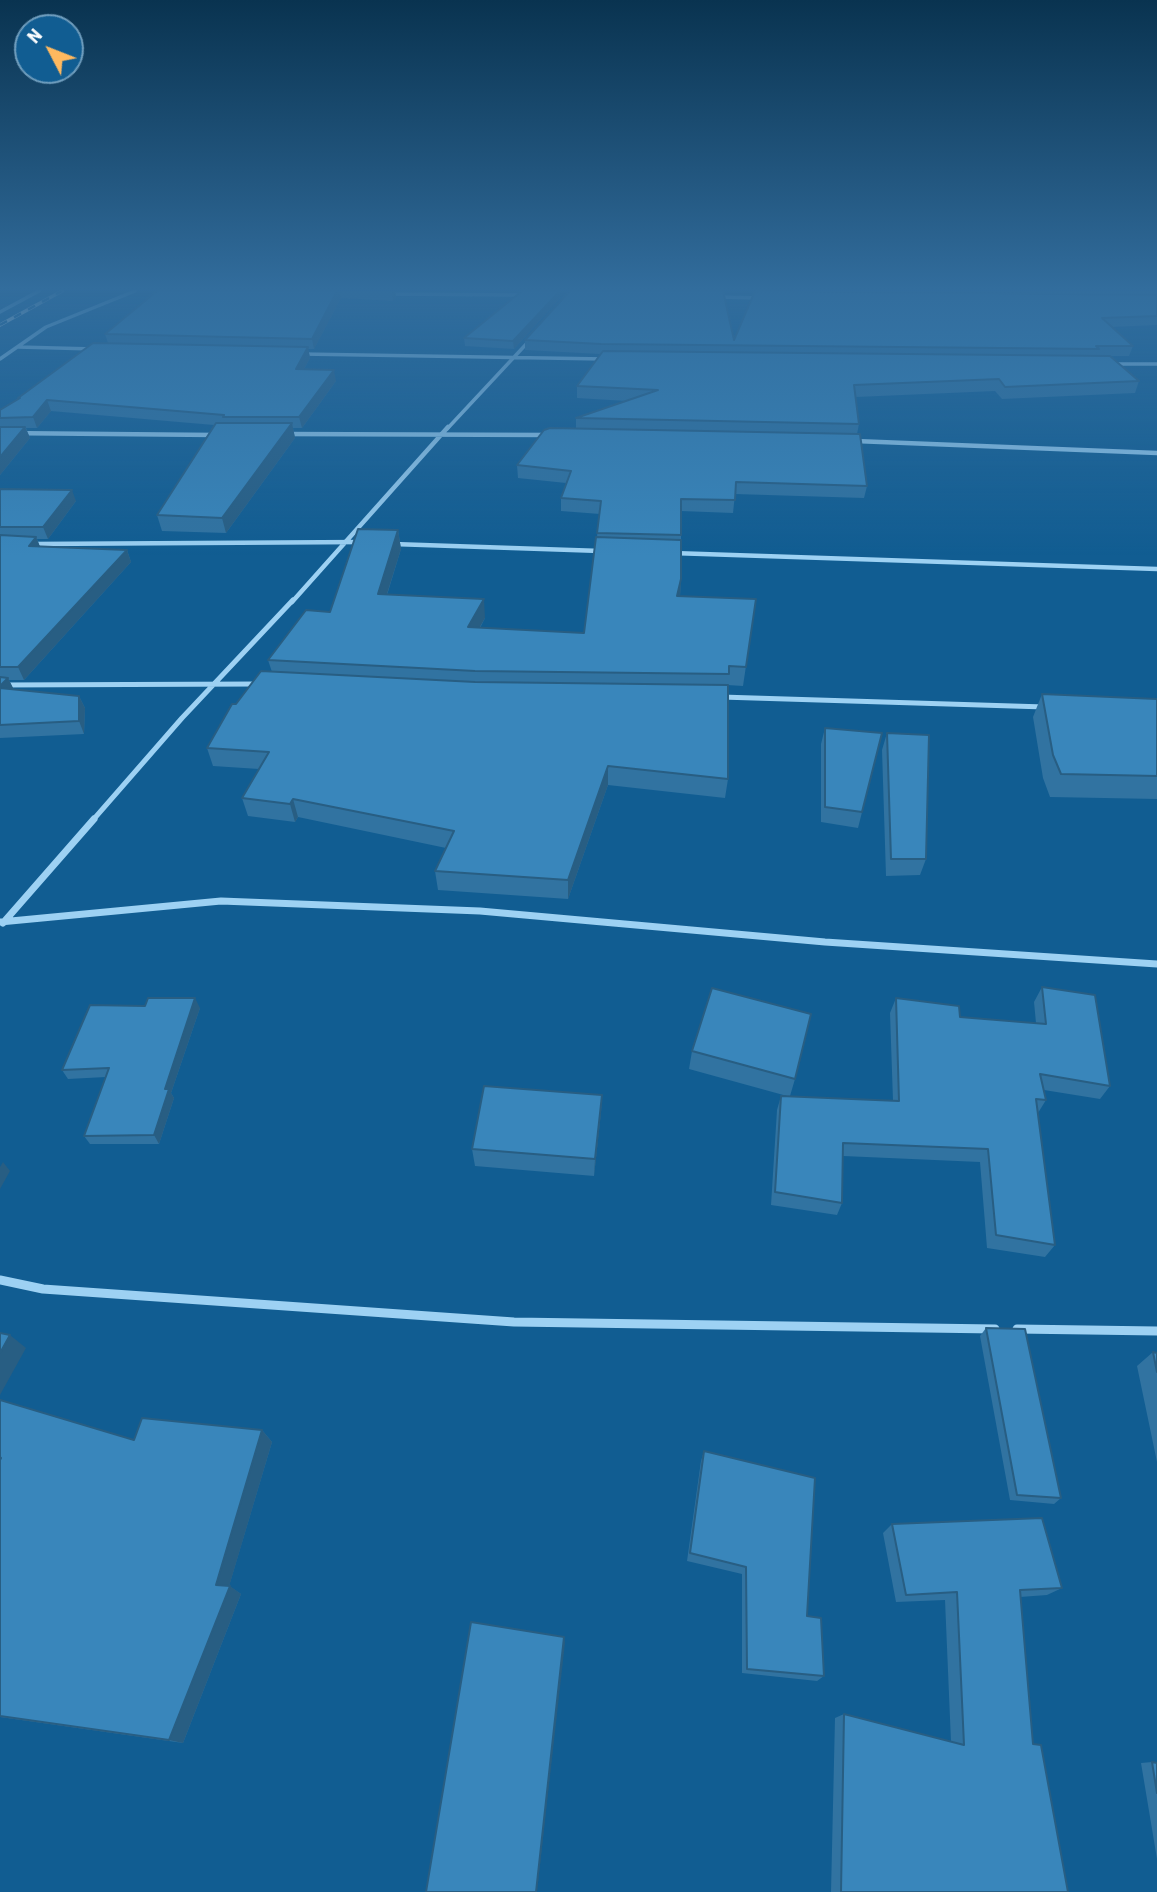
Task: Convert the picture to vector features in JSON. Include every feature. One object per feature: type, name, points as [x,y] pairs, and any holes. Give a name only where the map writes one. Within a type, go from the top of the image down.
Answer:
[{"type":"street","points":[[2,923],[182,718],[346,542],[405,473],[494,379]]},
{"type":"street","points":[[0,433],[228,435]]},
{"type":"street","points":[[283,434],[552,435]]},
{"type":"street","points":[[853,441],[1157,453]]},
{"type":"street","points":[[28,544],[372,543]]},
{"type":"street","points":[[386,543],[612,551]]},
{"type":"street","points":[[665,552],[1157,569]]},
{"type":"street","points":[[0,685],[263,684]]},
{"type":"street","points":[[713,697],[1055,707]]},
{"type":"street","points":[[2,923],[221,901],[453,909],[825,942],[1157,964]]},
{"type":"street","points":[[0,1280],[43,1289],[514,1322],[1157,1331]]},
{"type":"building","points":[[44,379],[327,379],[299,417],[223,417],[224,415],[47,400],[33,417],[0,418],[0,410]]},
{"type":"building","points":[[582,379],[992,379],[854,385],[859,424],[576,418],[658,390],[577,386]]},
{"type":"building","points":[[999,379],[1139,381],[1005,387]]},
{"type":"building","points":[[216,423],[292,423],[222,518],[157,515]]},
{"type":"building","points":[[0,427],[25,427],[0,457]]},
{"type":"building","points":[[544,430],[860,434],[867,486],[736,482],[735,500],[681,499],[681,535],[597,533],[601,501],[561,498],[571,471],[517,465]]},
{"type":"building","points":[[0,489],[72,490],[43,527],[0,527]]},
{"type":"building","points":[[358,529],[398,530],[378,594],[484,599],[468,627],[584,633],[596,537],[681,540],[681,579],[677,596],[756,599],[746,667],[729,666],[729,674],[475,671],[268,660],[306,610],[330,612]]},
{"type":"building","points":[[0,535],[36,537],[29,546],[127,550],[18,667],[0,667]]},
{"type":"building","points":[[261,671],[475,682],[728,685],[728,779],[608,766],[568,880],[435,871],[454,831],[293,799],[290,804],[242,798],[269,752],[207,748],[232,704],[236,704]]},
{"type":"building","points":[[0,677],[8,678],[0,686]]},
{"type":"building","points":[[0,688],[79,696],[79,721],[0,725]]},
{"type":"building","points":[[1042,694],[1157,699],[1157,776],[1061,774],[1053,755]]},
{"type":"building","points":[[825,728],[882,733],[862,812],[825,807]]},
{"type":"building","points":[[887,733],[929,735],[926,859],[891,859]]},
{"type":"building","points":[[1042,987],[1095,995],[1110,1086],[1040,1074],[1046,1100],[1036,1099],[1055,1245],[996,1235],[988,1149],[843,1143],[842,1203],[775,1192],[781,1096],[899,1101],[896,998],[959,1006],[960,1017],[1046,1024]]},
{"type":"building","points":[[712,988],[811,1014],[795,1079],[692,1051]]},
{"type":"building","points":[[148,998],[195,998],[165,1089],[169,1089],[154,1135],[84,1136],[109,1068],[62,1070],[90,1005],[145,1006]]},
{"type":"building","points":[[484,1086],[602,1095],[595,1159],[472,1149]]},
{"type":"building","points":[[986,1328],[1025,1329],[1061,1498],[1017,1495]]},
{"type":"building","points":[[0,1333],[10,1335],[0,1353]]},
{"type":"building","points":[[1153,1352],[1157,1353],[1157,1372]]},
{"type":"building","points":[[0,1400],[134,1440],[142,1418],[262,1430],[216,1585],[230,1586],[169,1740],[0,1716]]},
{"type":"building","points":[[704,1451],[815,1478],[807,1616],[821,1618],[824,1676],[747,1669],[746,1567],[690,1553]]},
{"type":"building","points":[[1042,1518],[1062,1588],[1020,1590],[1033,1744],[1041,1745],[1068,1892],[841,1892],[844,1714],[964,1745],[957,1592],[906,1595],[892,1524]]},
{"type":"building","points":[[471,1622],[564,1637],[536,1892],[426,1892]]},
{"type":"building","points":[[1152,1762],[1157,1763],[1157,1793]]}]
